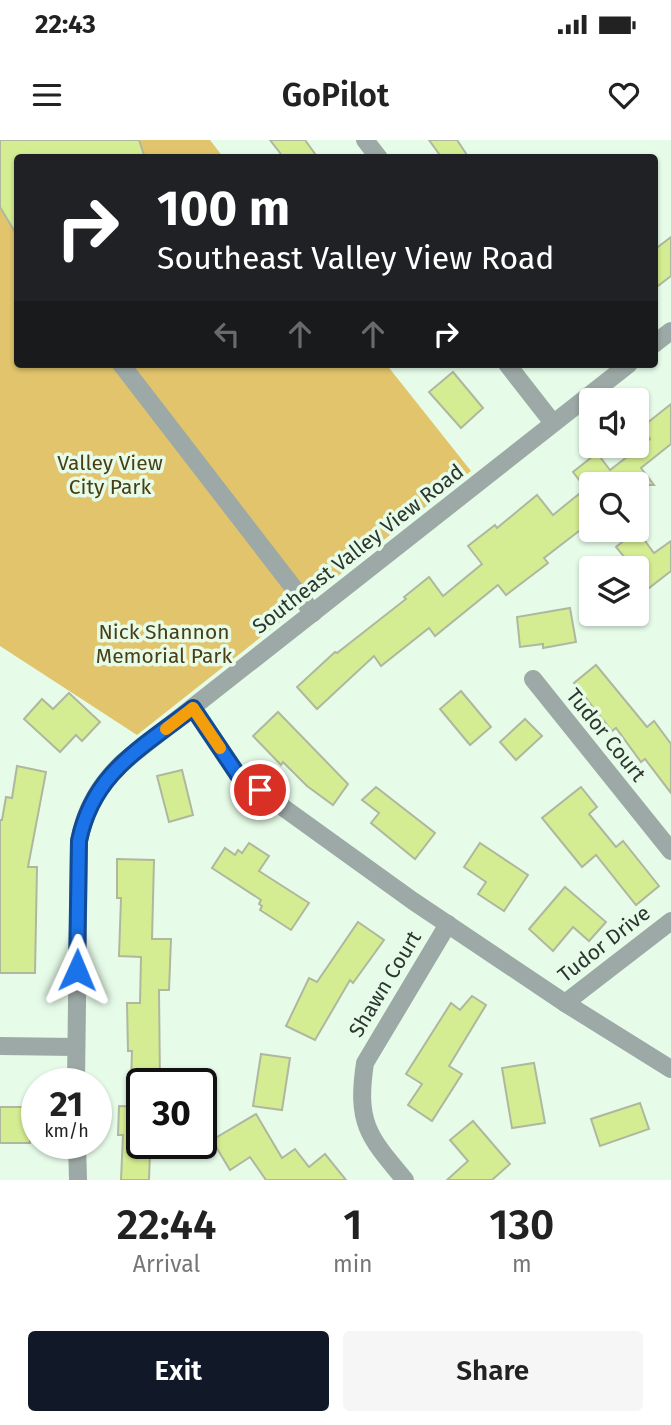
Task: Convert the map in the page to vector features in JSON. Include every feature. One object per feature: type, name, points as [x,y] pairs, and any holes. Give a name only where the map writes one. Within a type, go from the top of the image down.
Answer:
[{"type":"street","points":[[365,140],[376,154]]},
{"type":"street","points":[[124,368],[313,614]]},
{"type":"street","points":[[510,368],[553,423]]},
{"type":"street","name":"Southeast Valley View Road","points":[[76,1068],[79,841],[82,824],[93,799],[109,776],[123,762],[624,368]]},
{"type":"street","name":"Tudor Court","points":[[533,679],[671,851]]},
{"type":"street","points":[[193,708],[238,775],[412,901],[565,1003],[671,1069]]},
{"type":"street","name":"Tudor Drive","points":[[565,1003],[671,920]]},
{"type":"street","name":"Shawn Court","points":[[405,1180],[369,1134],[362,1099],[365,1063],[447,924]]},
{"type":"street","points":[[0,1046],[76,1047]]},
{"type":"street","points":[[78,1159],[78,1180]]},
{"type":"green space","name":"Valley View City Park","points":[[0,140],[210,140],[221,154],[14,154],[14,368],[389,368],[471,471],[137,735],[0,646]]},
{"type":"building","points":[[0,140],[139,140],[144,154],[14,154],[14,230],[0,207]]},
{"type":"building","points":[[270,140],[305,140],[315,154],[281,154]]},
{"type":"building","points":[[429,140],[457,140],[466,154],[439,154]]},
{"type":"building","points":[[671,237],[671,276],[658,286],[658,247]]},
{"type":"building","points":[[453,372],[483,408],[461,428],[429,392]]},
{"type":"building","points":[[671,404],[671,444],[641,468],[644,472],[579,472],[579,480],[573,472],[591,458],[601,458],[610,470],[625,458],[649,458],[649,422]]},
{"type":"building","points":[[579,494],[579,531],[544,558],[548,563],[506,595],[498,585],[435,636],[429,628],[381,666],[374,656],[317,709],[297,687],[335,652],[406,599],[404,597],[429,577],[443,596],[482,564],[468,546],[495,525],[497,528],[537,495],[553,515]]},
{"type":"building","points":[[671,541],[671,571],[649,588],[649,556],[623,556],[616,547],[622,542],[646,542],[654,553]]},
{"type":"building","points":[[570,608],[576,642],[543,648],[543,644],[520,647],[517,617]]},
{"type":"building","points":[[596,665],[647,727],[654,721],[671,744],[671,793],[645,759],[641,762],[616,728],[612,731],[574,683]]},
{"type":"building","points":[[461,691],[491,727],[470,745],[440,709]]},
{"type":"building","points":[[69,693],[100,722],[82,741],[76,735],[60,752],[24,719],[42,699],[53,709]]},
{"type":"building","points":[[278,712],[348,784],[333,805],[307,786],[283,762],[281,765],[253,736]]},
{"type":"building","points":[[525,719],[542,736],[516,760],[500,742]]},
{"type":"building","points":[[17,766],[46,772],[28,867],[37,867],[35,973],[0,973],[0,820],[6,797],[12,798]]},
{"type":"building","points":[[182,770],[193,815],[169,822],[157,776]]},
{"type":"building","points":[[376,787],[435,833],[415,859],[371,823],[379,813],[362,800]]},
{"type":"building","points":[[581,787],[597,807],[589,814],[616,847],[623,841],[659,886],[636,905],[596,855],[582,867],[542,818]]},
{"type":"building","points":[[249,843],[269,856],[259,871],[309,903],[291,930],[260,910],[261,900],[212,868],[225,848],[235,855],[238,850],[242,853]]},
{"type":"building","points":[[480,843],[528,875],[504,911],[478,894],[486,882],[464,867]]},
{"type":"building","points":[[117,859],[154,860],[152,939],[171,939],[169,990],[159,990],[160,1068],[131,1068],[132,1051],[128,1051],[127,1003],[140,1003],[141,957],[119,956],[121,898],[117,898]]},
{"type":"building","points":[[565,887],[606,922],[589,941],[573,927],[553,951],[529,929]]},
{"type":"building","points":[[358,922],[384,940],[353,983],[350,980],[315,1040],[286,1026],[309,978],[317,982]]},
{"type":"building","points":[[472,996],[486,1005],[449,1066],[462,1074],[432,1121],[408,1105],[422,1084],[406,1074],[451,1003],[460,1010]]},
{"type":"building","points":[[261,1054],[290,1058],[282,1110],[253,1106]]},
{"type":"building","points":[[534,1063],[545,1123],[512,1128],[502,1068]]},
{"type":"building","points":[[640,1103],[649,1129],[600,1146],[591,1119]]},
{"type":"building","points":[[119,1106],[126,1106],[126,1159],[150,1159],[149,1180],[121,1180],[123,1135],[118,1135]]},
{"type":"building","points":[[0,1107],[21,1107],[21,1143],[0,1143]]},
{"type":"building","points":[[256,1114],[282,1158],[295,1149],[309,1167],[325,1154],[346,1180],[266,1180],[250,1157],[230,1170],[217,1148],[217,1137]]},
{"type":"building","points":[[473,1121],[510,1164],[492,1180],[447,1180],[468,1161],[450,1140]]},
{"type":"slow traffic","points":[[166,729],[193,708],[220,748]]},
{"type":"route","points":[[77,970],[79,841],[82,824],[93,799],[123,762],[193,708],[238,775],[260,790]]},
{"type":"park label","name":"Nick Shannon Memorial Park","points":[[164,644]]}]
